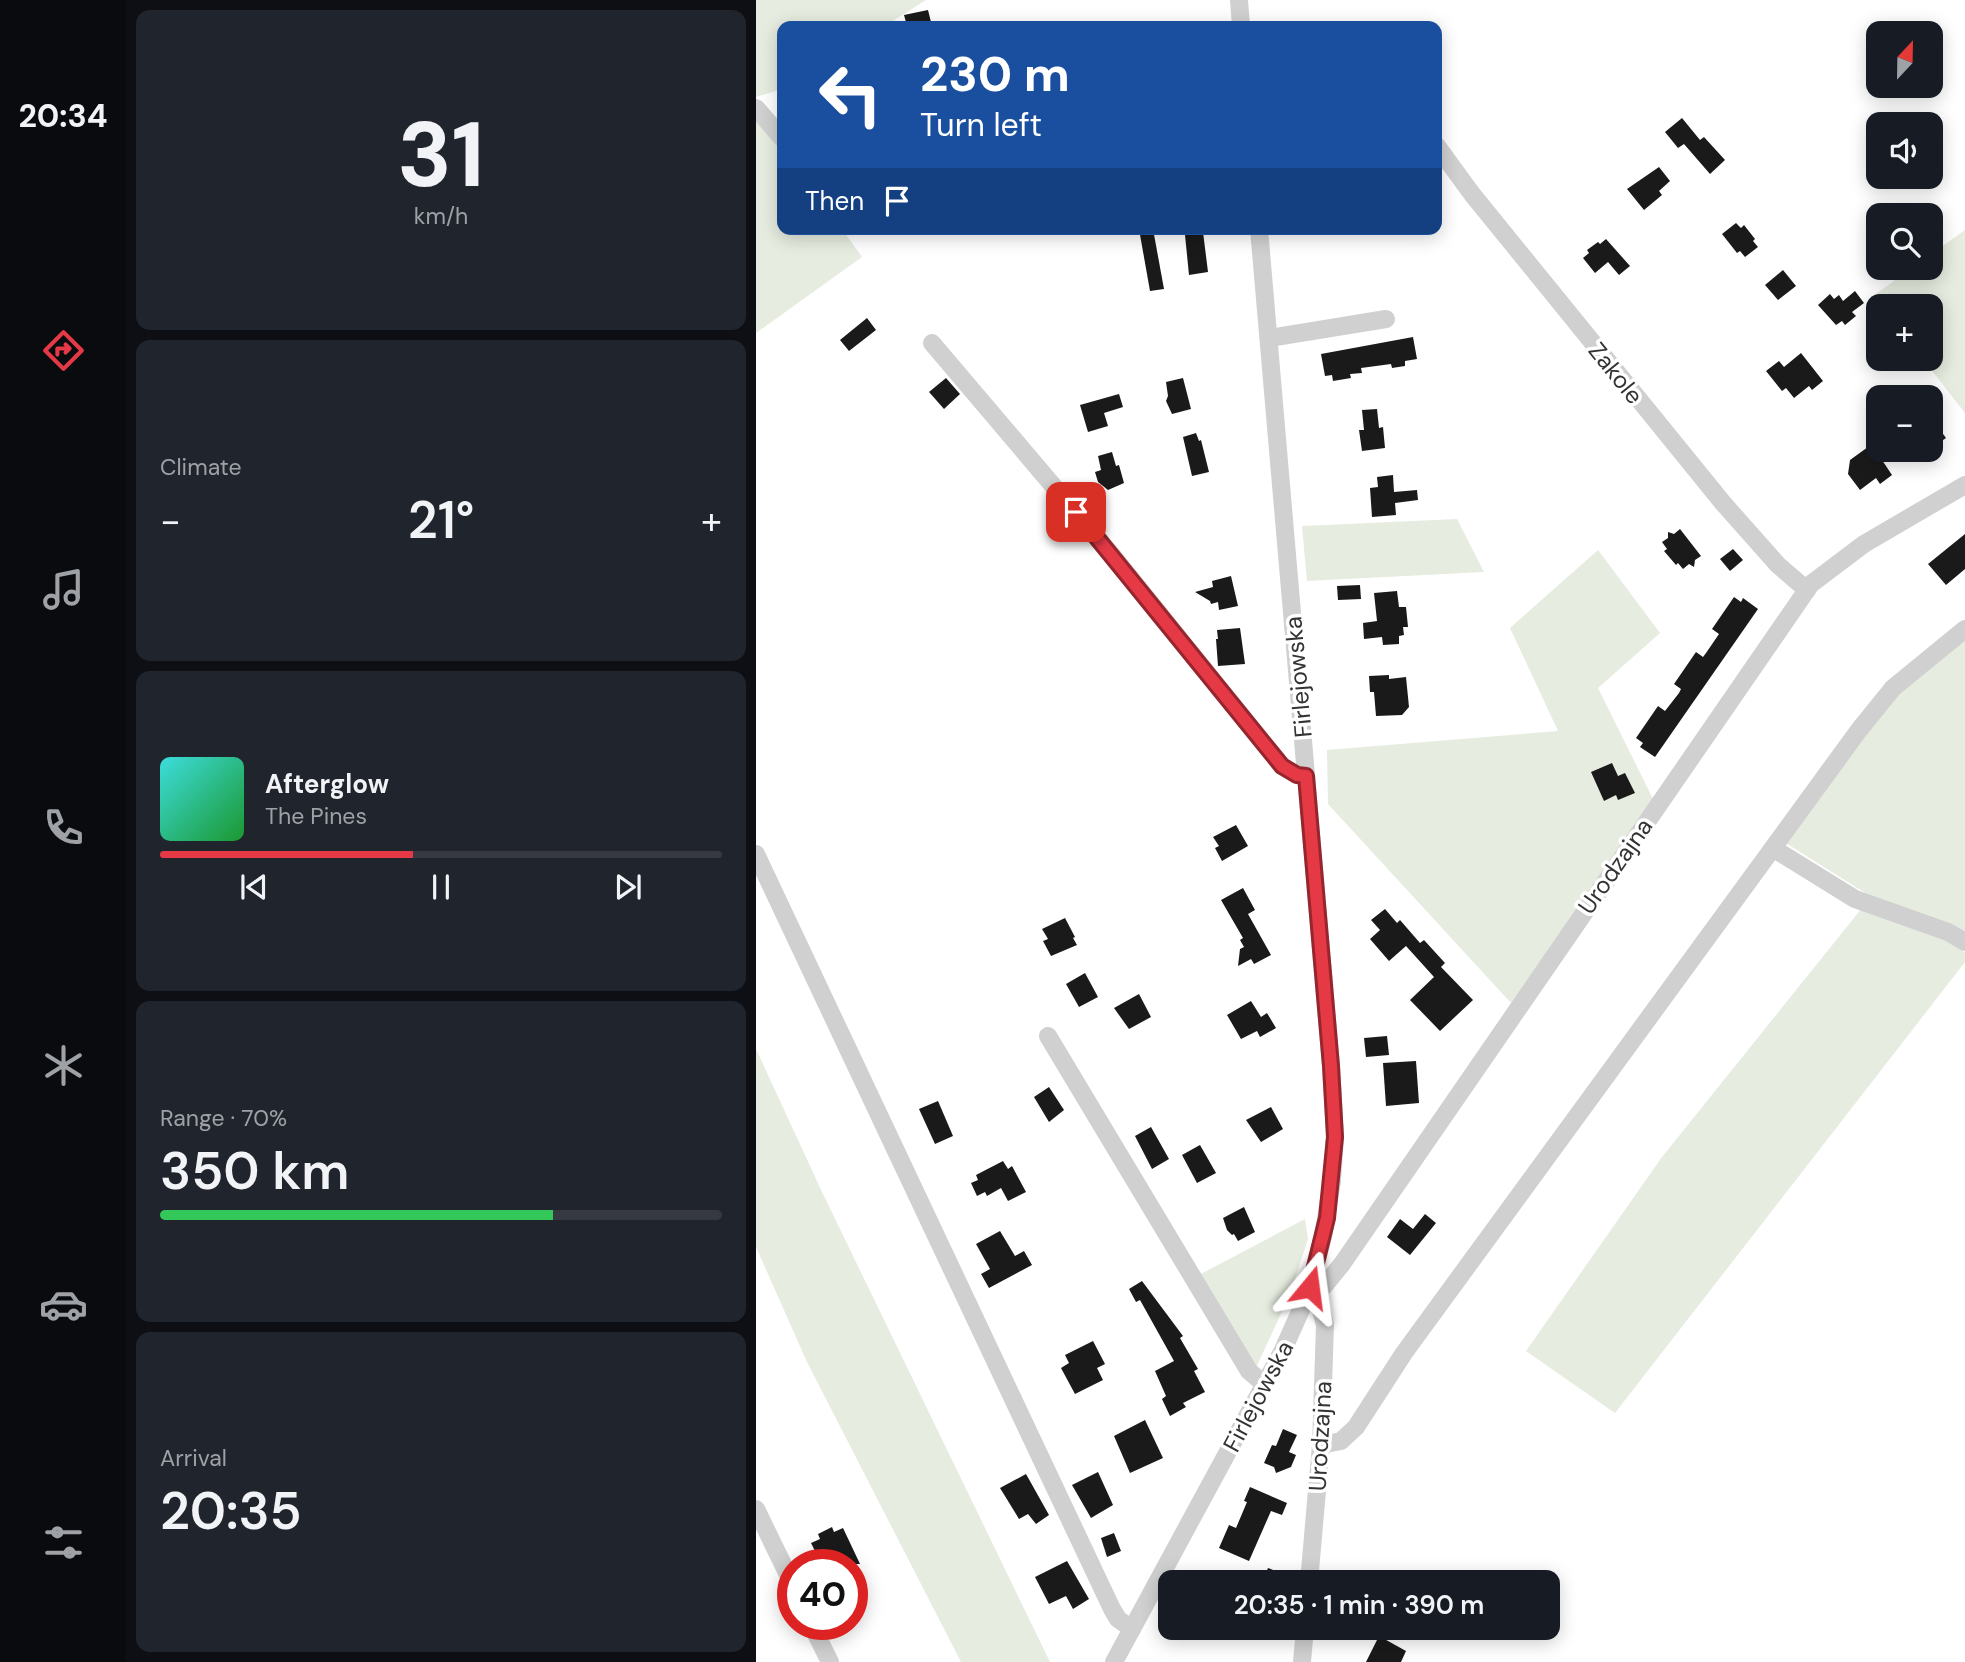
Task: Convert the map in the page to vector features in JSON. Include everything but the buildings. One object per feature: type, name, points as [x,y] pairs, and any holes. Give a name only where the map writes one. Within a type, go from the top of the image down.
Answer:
[{"type":"street","points":[[1239,0],[1241,21]]},
{"type":"street","points":[[756,108],[777,132]]},
{"type":"street","name":"Zakole","points":[[1442,153],[1472,194],[1723,503],[1778,565],[1807,590]]},
{"type":"street","name":"Firlejowska","points":[[1114,1662],[1294,1327],[1308,1292],[1327,1218],[1335,1137],[1331,1066],[1260,235]]},
{"type":"street","points":[[1269,338],[1386,319]]},
{"type":"street","points":[[932,343],[1111,554],[1282,766],[1297,775],[1306,776]]},
{"type":"street","name":"Urodzajna","points":[[1310,1570],[1321,1445],[1325,1325],[1320,1307],[1308,1292],[1324,1286],[1342,1264],[1807,590],[1816,580],[1864,544],[1965,485]]},
{"type":"street","points":[[1321,1445],[1341,1441],[1356,1427],[1404,1353],[1859,730],[1893,688],[1965,629]]},
{"type":"street","points":[[1774,849],[1855,899],[1948,932],[1965,942]]},
{"type":"street","points":[[756,854],[1112,1609],[1118,1619],[1132,1629]]},
{"type":"street","points":[[1048,1036],[1250,1371],[1264,1384]]},
{"type":"street","points":[[756,1508],[777,1552]]},
{"type":"street","points":[[819,1640],[830,1662]]},
{"type":"street","points":[[1302,1662],[1304,1640]]},
{"type":"shaded area","points":[[756,0],[926,0],[893,21],[777,21],[777,91],[756,97]]},
{"type":"shaded area","points":[[756,106],[777,137],[777,235],[846,235],[862,257],[756,333]]},
{"type":"shaded area","points":[[1965,230],[1965,413],[1932,371],[1943,371],[1943,294],[1876,294],[1895,280],[1943,280],[1943,246]]},
{"type":"shaded area","points":[[1457,519],[1484,572],[1307,581],[1302,526]]},
{"type":"shaded area","points":[[1598,550],[1660,633],[1598,688],[1656,805],[1511,1003],[1328,804],[1327,750],[1558,731],[1510,628]]},
{"type":"shaded area","points":[[1965,632],[1965,934],[1870,896],[1781,840],[1859,730]]},
{"type":"shaded area","points":[[1862,908],[1949,940],[1965,953],[1965,962],[1615,1413],[1526,1351],[1662,1157]]},
{"type":"shaded area","points":[[756,1049],[822,1192],[1050,1662],[961,1662],[807,1362],[756,1247]]},
{"type":"shaded area","points":[[1305,1219],[1308,1239],[1290,1294],[1255,1370],[1197,1276]]},
{"type":"route","points":[[1076,512],[1282,766],[1289,772],[1306,776],[1335,1137],[1327,1218],[1310,1287]]}]
